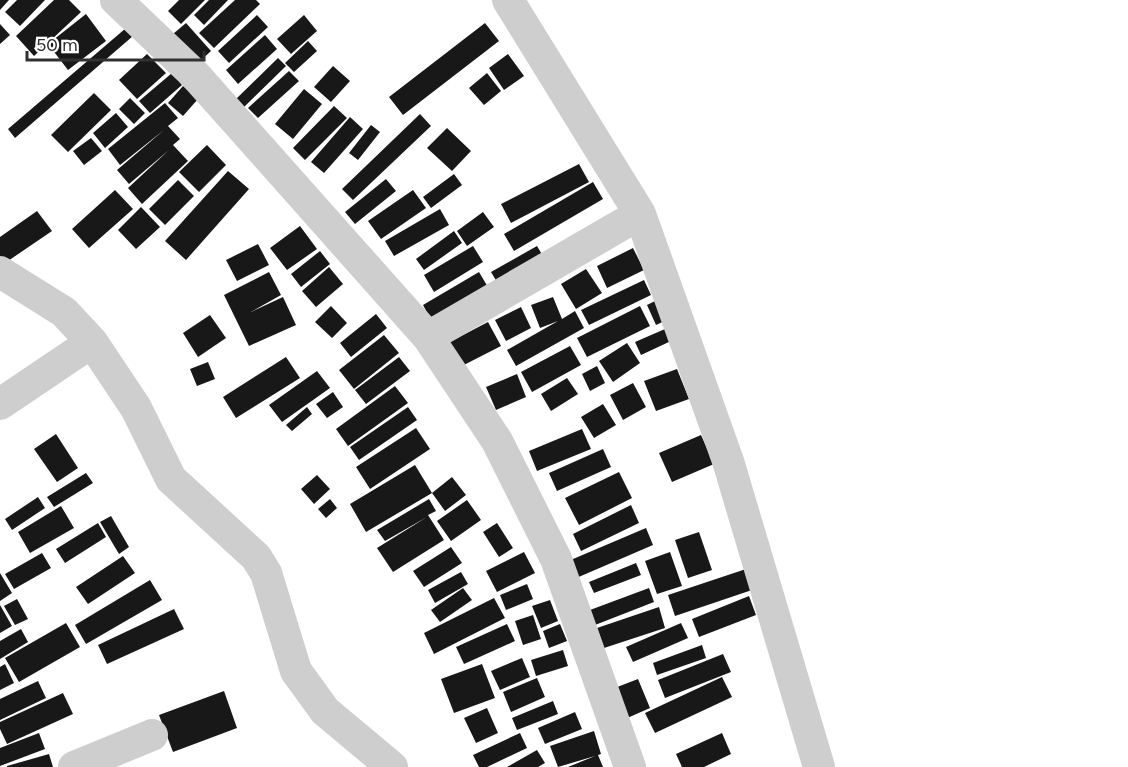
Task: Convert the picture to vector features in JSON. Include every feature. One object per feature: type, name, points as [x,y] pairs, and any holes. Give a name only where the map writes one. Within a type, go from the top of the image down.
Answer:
[{"type":"street","points":[[116,0],[196,76],[429,337],[497,441],[556,559],[630,767]]},
{"type":"street","points":[[508,0],[640,214],[728,461],[819,767]]},
{"type":"street","points":[[429,337],[640,214]]},
{"type":"street","points":[[0,272],[64,312],[92,342],[136,408],[171,479],[256,557],[266,573],[296,671],[326,711],[392,767]]},
{"type":"street","points":[[0,404],[92,342]]},
{"type":"street","points":[[74,767],[152,735]]},
{"type":"building","points":[[0,0],[9,0],[0,10]]},
{"type":"building","points":[[17,0],[45,0],[20,26],[5,12]]},
{"type":"building","points":[[54,0],[69,0],[81,12],[34,56],[16,36]]},
{"type":"building","points":[[179,0],[205,0],[181,24],[168,11]]},
{"type":"building","points":[[209,0],[228,0],[204,25],[194,15]]},
{"type":"building","points":[[235,0],[256,0],[260,4],[214,48],[199,33]]},
{"type":"building","points":[[86,14],[106,41],[68,70],[48,44]]},
{"type":"building","points":[[257,15],[268,27],[229,63],[218,51]]},
{"type":"building","points":[[304,15],[317,31],[291,54],[277,39]]},
{"type":"building","points":[[186,23],[211,51],[199,62],[173,34]]},
{"type":"building","points":[[485,23],[499,41],[403,115],[389,97]]},
{"type":"building","points":[[0,24],[10,35],[0,44]]},
{"type":"building","points":[[126,28],[133,36],[15,138],[8,129]]},
{"type":"building","points":[[265,35],[277,49],[238,84],[226,70]]},
{"type":"building","points":[[308,41],[317,51],[294,72],[285,63]]},
{"type":"building","points":[[147,54],[166,73],[137,99],[119,80]]},
{"type":"building","points":[[508,54],[524,76],[504,90],[489,68]]},
{"type":"building","points":[[278,58],[286,66],[244,107],[236,99]]},
{"type":"building","points":[[333,66],[350,81],[331,102],[314,87]]},
{"type":"building","points":[[289,71],[299,81],[258,118],[248,108]]},
{"type":"building","points":[[172,73],[182,85],[150,113],[139,101]]},
{"type":"building","points":[[487,73],[501,91],[484,105],[469,88]]},
{"type":"building","points":[[183,86],[198,99],[183,116],[168,103]]},
{"type":"building","points":[[304,89],[322,104],[293,139],[275,124]]},
{"type":"building","points":[[94,93],[111,110],[68,152],[51,135]]},
{"type":"building","points":[[130,98],[145,113],[134,124],[119,109]]},
{"type":"building","points":[[165,103],[178,118],[168,126],[180,139],[173,145],[188,161],[142,204],[128,188],[169,150],[129,184],[117,170],[164,130],[120,165],[108,149]]},
{"type":"building","points":[[334,106],[347,118],[305,160],[293,148]]},
{"type":"building","points":[[116,113],[128,127],[105,148],[93,133]]},
{"type":"building","points":[[420,114],[431,126],[353,200],[342,189]]},
{"type":"building","points":[[350,117],[363,129],[324,173],[311,162]]},
{"type":"building","points":[[371,125],[380,132],[358,160],[349,153]]},
{"type":"building","points":[[447,128],[471,151],[452,171],[427,148]]},
{"type":"building","points":[[91,138],[102,151],[84,165],[73,151]]},
{"type":"building","points":[[207,145],[226,165],[199,192],[179,172]]},
{"type":"building","points":[[579,164],[589,182],[511,223],[501,204]]},
{"type":"building","points":[[228,171],[249,189],[186,260],[165,241]]},
{"type":"building","points":[[454,174],[462,185],[431,208],[423,197]]},
{"type":"building","points":[[386,179],[396,191],[355,224],[345,212]]},
{"type":"building","points":[[178,180],[194,196],[165,225],[149,209]]},
{"type":"building","points":[[593,182],[603,199],[514,251],[504,234]]},
{"type":"building","points":[[115,190],[133,209],[89,248],[72,229]]},
{"type":"building","points":[[413,190],[426,208],[381,239],[368,221]]},
{"type":"building","points":[[141,207],[160,227],[136,249],[118,230]]},
{"type":"building","points":[[440,209],[449,225],[394,256],[385,241]]},
{"type":"building","points":[[37,211],[52,231],[5,263],[0,257],[0,237]]},
{"type":"building","points":[[483,212],[494,227],[467,246],[457,231]]},
{"type":"building","points":[[300,226],[317,249],[287,270],[270,248]]},
{"type":"building","points":[[454,231],[462,243],[424,270],[416,259]]},
{"type":"building","points":[[258,244],[269,265],[237,281],[226,260]]},
{"type":"building","points":[[473,246],[483,262],[434,292],[424,275]]},
{"type":"building","points":[[537,246],[549,266],[503,292],[491,272]]},
{"type":"building","points":[[633,248],[644,270],[607,288],[597,266]]},
{"type":"building","points":[[320,251],[330,264],[301,287],[291,274]]},
{"type":"building","points":[[329,267],[343,284],[316,307],[302,291]]},
{"type":"building","points":[[586,269],[602,293],[576,309],[561,284]]},
{"type":"building","points":[[269,272],[281,295],[251,312],[283,297],[296,325],[249,346],[224,295]]},
{"type":"building","points":[[479,272],[492,294],[435,327],[423,305]]},
{"type":"building","points":[[644,280],[651,295],[589,325],[581,310]]},
{"type":"building","points":[[553,297],[562,319],[575,311],[584,328],[516,366],[507,350],[558,321],[540,328],[531,305]]},
{"type":"building","points":[[659,299],[669,319],[656,325],[647,305]]},
{"type":"building","points":[[331,306],[347,323],[332,338],[315,322]]},
{"type":"building","points":[[640,306],[650,326],[587,357],[577,338]]},
{"type":"building","points":[[521,307],[531,328],[506,341],[495,320]]},
{"type":"building","points":[[376,314],[387,328],[351,357],[340,343]]},
{"type":"building","points":[[210,315],[226,338],[198,357],[183,333]]},
{"type":"building","points":[[488,322],[501,346],[458,368],[446,344]]},
{"type":"building","points":[[665,329],[671,341],[641,355],[635,342]]},
{"type":"building","points":[[384,335],[399,353],[354,389],[339,370]]},
{"type":"building","points":[[627,343],[640,363],[613,382],[599,361]]},
{"type":"building","points":[[570,346],[581,365],[532,392],[521,372]]},
{"type":"building","points":[[286,357],[300,378],[236,418],[223,397]]},
{"type":"building","points":[[399,357],[410,371],[366,404],[355,390]]},
{"type":"building","points":[[208,362],[215,379],[197,386],[190,369]]},
{"type":"building","points":[[597,366],[605,383],[590,391],[582,374]]},
{"type":"building","points":[[677,369],[689,399],[656,411],[644,381]]},
{"type":"building","points":[[317,371],[330,388],[282,422],[269,405]]},
{"type":"building","points":[[517,374],[526,397],[496,410],[486,387]]},
{"type":"building","points":[[567,378],[578,394],[551,411],[541,394]]},
{"type":"building","points":[[633,383],[646,407],[623,420],[610,395]]},
{"type":"building","points":[[395,386],[408,403],[348,446],[336,429]]},
{"type":"building","points":[[333,392],[343,407],[327,418],[316,404]]},
{"type":"building","points":[[603,404],[616,425],[594,438],[581,417]]},
{"type":"building","points":[[307,407],[312,414],[292,431],[286,425]]},
{"type":"building","points":[[408,407],[417,420],[359,460],[350,447]]},
{"type":"building","points":[[416,428],[430,449],[370,489],[356,467]]},
{"type":"building","points":[[582,429],[591,449],[537,471],[529,451]]},
{"type":"building","points":[[56,434],[78,468],[57,482],[34,449]]},
{"type":"building","points":[[701,435],[714,464],[672,482],[659,453]]},
{"type":"building","points":[[603,449],[611,467],[557,491],[549,473]]},
{"type":"building","points":[[415,465],[432,493],[366,532],[350,504]]},
{"type":"building","points":[[619,472],[632,498],[579,525],[565,498]]},
{"type":"building","points":[[86,473],[93,483],[54,507],[47,497]]},
{"type":"building","points":[[317,475],[330,489],[314,504],[301,489]]},
{"type":"building","points":[[452,477],[466,495],[445,511],[432,493]]},
{"type":"building","points":[[38,497],[45,508],[12,530],[5,519]]},
{"type":"building","points":[[330,499],[337,508],[326,518],[318,509]]},
{"type":"building","points":[[429,499],[436,511],[428,515],[444,540],[393,572],[377,548],[427,517],[385,541],[377,530]]},
{"type":"building","points":[[467,500],[481,520],[451,541],[437,521]]},
{"type":"building","points":[[631,505],[639,523],[581,551],[573,534]]},
{"type":"building","points":[[61,506],[74,528],[30,553],[18,532]]},
{"type":"building","points":[[111,516],[129,547],[119,554],[100,522]]},
{"type":"building","points":[[98,523],[106,537],[65,563],[56,549]]},
{"type":"building","points":[[497,523],[513,548],[499,557],[483,532]]},
{"type":"building","points":[[646,528],[653,545],[574,579],[566,562]]},
{"type":"building","points":[[699,532],[712,570],[688,578],[675,540]]},
{"type":"building","points":[[451,547],[462,563],[424,587],[413,571]]},
{"type":"building","points":[[524,552],[535,573],[497,592],[486,571]]},
{"type":"building","points":[[670,552],[682,586],[657,594],[645,561]]},
{"type":"building","points":[[42,553],[51,568],[14,589],[5,574]]},
{"type":"building","points":[[123,556],[135,573],[88,604],[76,587]]},
{"type":"building","points":[[636,563],[641,575],[594,593],[589,582]]},
{"type":"building","points":[[746,569],[752,590],[675,616],[668,595]]},
{"type":"building","points":[[461,572],[468,584],[435,603],[428,590]]},
{"type":"building","points":[[0,573],[12,593],[0,601]]},
{"type":"building","points":[[150,580],[162,600],[86,644],[75,625]]},
{"type":"building","points":[[527,584],[533,599],[506,610],[500,595]]},
{"type":"building","points":[[463,588],[472,600],[440,622],[431,610]]},
{"type":"building","points":[[649,588],[654,602],[595,625],[590,610]]},
{"type":"building","points":[[749,596],[756,615],[699,637],[692,619]]},
{"type":"building","points":[[494,598],[505,618],[434,654],[424,633]]},
{"type":"building","points":[[17,599],[28,619],[15,625],[4,606]]},
{"type":"building","points":[[550,600],[558,621],[541,628],[532,606]]},
{"type":"building","points":[[0,605],[12,626],[0,633]]},
{"type":"building","points":[[659,607],[665,628],[604,648],[597,628]]},
{"type":"building","points":[[174,609],[184,629],[107,664],[98,645]]},
{"type":"building","points":[[533,615],[541,639],[523,645],[515,621]]},
{"type":"building","points":[[66,623],[80,647],[19,682],[5,658]]},
{"type":"building","points":[[681,623],[688,638],[633,662],[626,647]]},
{"type":"building","points":[[507,624],[515,641],[464,664],[456,647]]},
{"type":"building","points":[[560,624],[567,641],[549,648],[543,631]]},
{"type":"building","points":[[21,629],[28,642],[0,659],[0,641]]},
{"type":"building","points":[[702,645],[706,658],[657,675],[653,663]]},
{"type":"building","points":[[563,650],[568,666],[536,676],[531,660]]},
{"type":"building","points":[[723,654],[731,672],[665,698],[658,680]]},
{"type":"building","points":[[522,658],[530,677],[500,690],[491,671]]},
{"type":"building","points":[[5,664],[14,683],[0,690],[0,667]]},
{"type":"building","points":[[482,664],[495,698],[454,713],[441,679]]},
{"type":"building","points":[[722,677],[732,697],[655,733],[645,713]]},
{"type":"building","points":[[537,678],[545,697],[511,712],[503,692]]},
{"type":"building","points":[[638,679],[650,708],[625,719],[612,689]]},
{"type":"building","points":[[38,681],[46,698],[0,720],[0,699]]},
{"type":"building","points":[[224,691],[237,728],[173,752],[159,715]]},
{"type":"building","points":[[63,693],[73,714],[7,744],[0,729],[0,722]]},
{"type":"building","points":[[553,701],[558,714],[517,730],[512,718]]},
{"type":"building","points":[[487,708],[498,733],[476,743],[464,718]]},
{"type":"building","points":[[575,712],[582,729],[545,744],[538,728]]},
{"type":"building","points":[[594,731],[601,754],[598,755],[603,767],[568,767],[595,756],[558,767],[550,746]]},
{"type":"building","points":[[39,733],[45,749],[0,766],[0,748]]},
{"type":"building","points":[[520,733],[527,748],[487,767],[479,767],[473,755]]},
{"type":"building","points":[[722,733],[731,754],[704,767],[682,767],[676,754]]},
{"type":"building","points":[[537,750],[545,763],[538,767],[507,767]]},
{"type":"building","points":[[49,754],[53,767],[7,767],[7,766]]}]
